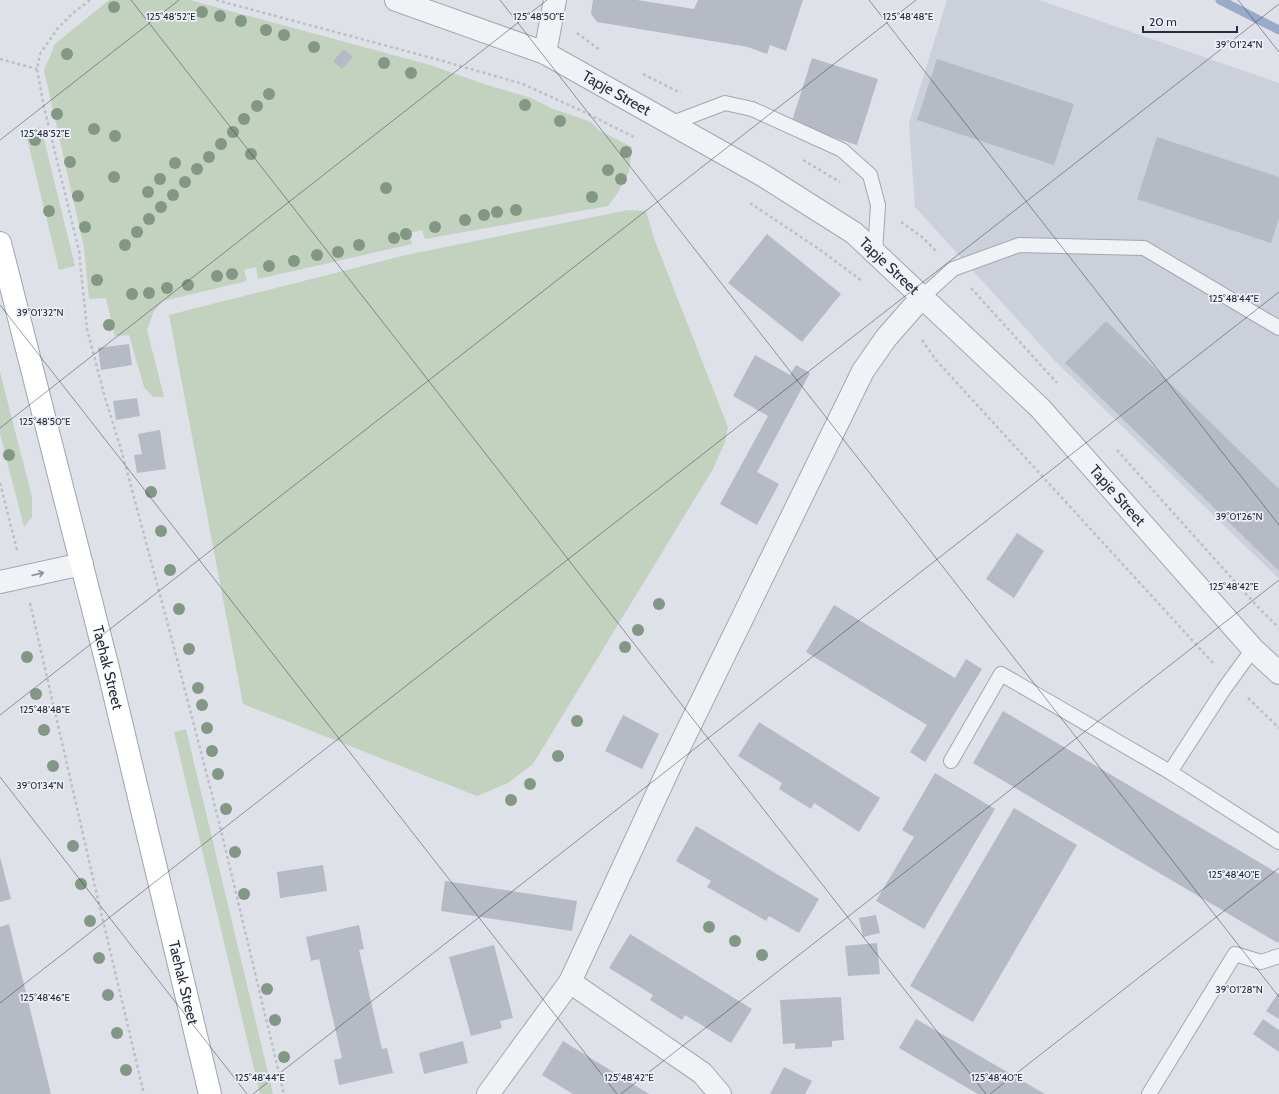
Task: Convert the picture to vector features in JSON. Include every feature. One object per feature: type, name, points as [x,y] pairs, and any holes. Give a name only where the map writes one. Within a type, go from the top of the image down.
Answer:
[{"type":"main road","name":"Taehak Street","points":[[0,243],[82,564],[210,1094]]},
{"type":"street","name":"Tapje Street","points":[[396,0],[545,53],[764,176],[854,233],[1040,408],[1253,649],[1279,673]]},
{"type":"street","points":[[545,53],[555,0]]},
{"type":"street","points":[[488,1094],[570,982],[671,764],[863,370],[886,338],[922,297]]},
{"type":"street","points":[[0,582],[82,564]]},
{"type":"street","points":[[570,982],[702,1073],[720,1094]]},
{"type":"lane","points":[[670,124],[725,103],[752,108],[842,150],[870,175],[878,205],[875,253]]},
{"type":"lane","points":[[922,297],[953,269],[1019,245],[1144,248],[1279,328]]},
{"type":"lane","points":[[1170,772],[1253,649]]},
{"type":"lane","points":[[951,761],[1001,674],[1170,772],[1279,842]]},
{"type":"lane","points":[[1149,1094],[1235,954],[1261,962],[1279,956]]},
{"type":"path","points":[[90,0],[73,13],[58,28],[40,54],[37,70],[44,107],[79,251],[87,329],[104,394],[124,456],[219,822],[284,1094]]},
{"type":"path","points":[[216,0],[523,84],[636,138]]},
{"type":"path","points":[[0,59],[37,70]]},
{"type":"path","points":[[750,202],[862,281]]},
{"type":"path","points":[[904,317],[936,360],[1230,681],[1279,728]]},
{"type":"path","points":[[0,483],[24,577],[144,1094]]},
{"type":"shaded area","points":[[947,0],[1039,0],[1279,83],[1279,579],[1055,361],[915,207],[909,123]]},
{"type":"green space","points":[[109,0],[190,0],[430,65],[487,85],[531,98],[551,108],[591,122],[600,131],[632,147],[629,172],[617,194],[608,206],[425,239],[422,230],[409,233],[412,244],[258,279],[256,267],[244,270],[247,281],[163,301],[154,311],[147,330],[164,397],[153,397],[144,387],[129,335],[115,336],[106,298],[89,299],[84,248],[44,70],[55,44]]},
{"type":"green space","points":[[41,127],[75,266],[59,270],[25,130]]},
{"type":"green space","points":[[628,210],[646,211],[655,241],[728,427],[725,442],[713,469],[533,764],[508,783],[477,796],[243,704],[169,315],[406,255]]},
{"type":"green space","points":[[0,372],[32,497],[32,517],[24,527],[0,434]]},
{"type":"green space","points":[[186,729],[273,1094],[260,1094],[174,732]]},
{"type":"building","points":[[593,0],[637,0],[694,9],[698,0],[803,0],[786,51],[770,45],[767,54],[748,47],[597,22],[591,14]]},
{"type":"building","points":[[344,49],[353,57],[342,69],[333,61]]},
{"type":"building","points":[[812,58],[878,79],[857,145],[791,124]]},
{"type":"building","points":[[937,59],[1074,104],[1054,165],[917,120]]},
{"type":"building","points":[[1157,137],[1279,177],[1279,218],[1271,243],[1137,199]]},
{"type":"building","points":[[767,234],[841,294],[802,342],[728,283]]},
{"type":"building","points":[[1106,321],[1279,489],[1279,571],[1065,363]]},
{"type":"building","points":[[129,344],[132,365],[101,370],[98,348]]},
{"type":"building","points":[[755,355],[790,375],[796,365],[810,373],[757,472],[779,484],[757,525],[720,504],[768,416],[733,396]]},
{"type":"building","points":[[137,398],[140,416],[116,420],[113,401]]},
{"type":"building","points":[[160,430],[166,469],[137,473],[134,455],[142,454],[138,434]]},
{"type":"building","points":[[1017,533],[1044,551],[1014,598],[986,579]]},
{"type":"building","points":[[834,605],[955,678],[966,659],[982,669],[925,762],[910,752],[927,725],[806,652]]},
{"type":"building","points":[[1003,711],[1279,874],[1278,943],[973,763]]},
{"type":"building","points":[[623,715],[659,734],[642,769],[605,751]]},
{"type":"building","points":[[759,722],[880,798],[859,832],[814,803],[811,809],[779,789],[782,783],[738,756]]},
{"type":"building","points":[[935,773],[995,809],[924,929],[876,901],[914,837],[902,830]]},
{"type":"building","points":[[1014,808],[1077,845],[973,1022],[910,986]]},
{"type":"building","points":[[696,826],[819,899],[799,933],[769,916],[766,921],[707,887],[711,881],[676,861]]},
{"type":"building","points":[[0,857],[11,899],[0,902]]},
{"type":"building","points":[[323,865],[327,891],[280,898],[277,872]]},
{"type":"building","points":[[445,881],[577,901],[572,931],[441,911]]},
{"type":"building","points":[[876,915],[880,933],[863,937],[859,918]]},
{"type":"building","points":[[9,924],[51,1094],[0,1094],[0,927]]},
{"type":"building","points":[[359,925],[364,949],[359,950],[382,1049],[387,1048],[393,1073],[339,1085],[334,1060],[342,1058],[319,959],[311,961],[306,937]]},
{"type":"building","points":[[630,934],[752,1009],[731,1043],[685,1015],[682,1020],[650,1000],[653,995],[609,968]]},
{"type":"building","points":[[877,943],[880,974],[848,976],[845,946]]},
{"type":"building","points":[[494,945],[513,1018],[500,1021],[502,1028],[471,1036],[449,957]]},
{"type":"building","points":[[1279,992],[1279,1019],[1266,1011]]},
{"type":"building","points":[[841,997],[844,1040],[832,1041],[832,1047],[795,1049],[795,1043],[783,1044],[780,1000]]},
{"type":"building","points":[[916,1019],[1045,1094],[978,1094],[899,1048]]},
{"type":"building","points":[[1263,1019],[1279,1030],[1279,1052],[1253,1034]]},
{"type":"building","points":[[463,1041],[468,1063],[424,1074],[419,1053]]},
{"type":"building","points":[[563,1041],[649,1094],[573,1094],[542,1075]]},
{"type":"building","points":[[784,1067],[812,1081],[805,1094],[770,1094]]},
{"type":"waterway","points":[[1220,0],[1279,30]]}]
